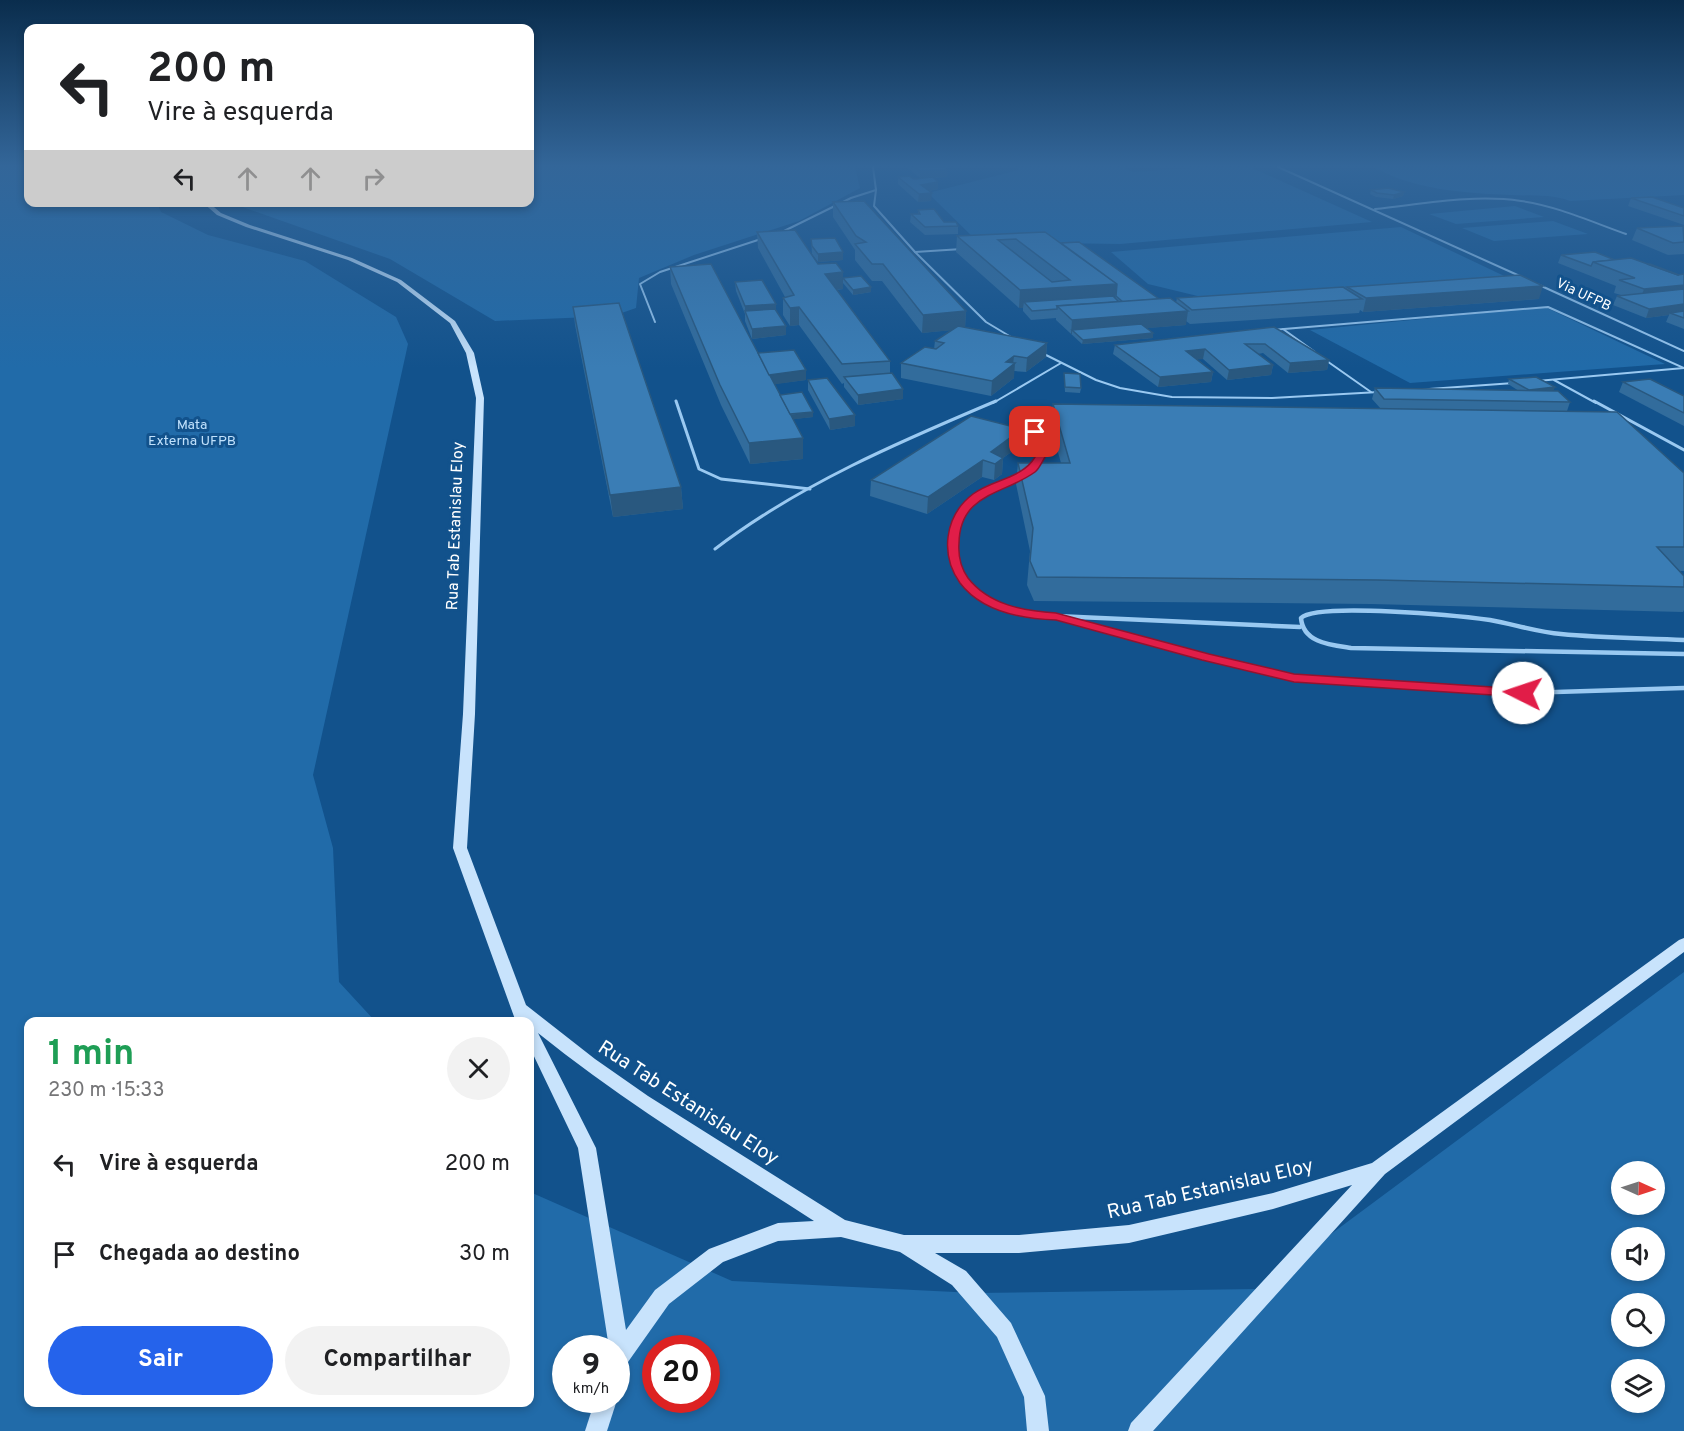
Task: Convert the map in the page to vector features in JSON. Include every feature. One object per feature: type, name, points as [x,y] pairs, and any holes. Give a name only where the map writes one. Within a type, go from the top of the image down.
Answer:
[{"type":"street","name":"Rua Tab Estanislau Eloy","points":[[272,234],[350,259],[399,281],[453,322],[470,353],[480,398],[469,714],[460,848],[520,1014]]},
{"type":"street","name":"Rua Tab Estanislau Eloy","points":[[1139,1431],[1379,1168],[1684,944]]},
{"type":"street","name":"Rua Tab Estanislau Eloy","points":[[534,1024],[642,1101],[842,1228]]},
{"type":"street","points":[[534,1040],[587,1148],[614,1335]]},
{"type":"street","name":"Rua Tab Estanislau Eloy","points":[[904,1244],[1019,1244],[1129,1234],[1273,1201],[1379,1168]]},
{"type":"street","points":[[630,1345],[662,1298],[716,1255],[778,1232],[842,1228],[904,1244],[959,1278],[1004,1330],[1034,1396],[1038,1431]]},
{"type":"street","points":[[596,1431],[602,1413]]},
{"type":"lane","points":[[772,236],[777,234]]},
{"type":"lane","points":[[897,234],[986,322],[1017,341]]},
{"type":"lane","points":[[1427,234],[1526,279]]},
{"type":"lane","points":[[655,322],[640,284],[660,272],[761,239]]},
{"type":"lane","points":[[915,252],[969,249]]},
{"type":"lane","name":"Via UFPB","points":[[1537,284],[1684,351]]},
{"type":"lane","points":[[1262,331],[1548,307],[1684,368]]},
{"type":"lane","points":[[1283,329],[1371,393]]},
{"type":"lane","points":[[1035,350],[1120,388],[1172,397],[1272,398],[1383,392]]},
{"type":"lane","points":[[715,549],[749,523],[882,449],[1004,398],[1061,363]]},
{"type":"lane","points":[[1531,381],[1684,368]]},
{"type":"lane","points":[[1554,380],[1684,450]]},
{"type":"lane","points":[[1405,390],[1520,382]]},
{"type":"lane","points":[[676,401],[699,469],[721,479],[810,489]]},
{"type":"lane","points":[[1033,470],[1040,457],[1035,441],[1039,425],[1053,418],[1065,417]]},
{"type":"lane","points":[[1025,474],[977,496],[963,513],[953,531],[956,570],[971,589],[987,601],[1007,609],[1034,615],[1300,627]]},
{"type":"lane","points":[[1684,640],[1560,634],[1488,620],[1434,614],[1325,610],[1306,613],[1301,618],[1300,627],[1312,638],[1351,648],[1684,654]]},
{"type":"lane","points":[[1056,616],[1206,658],[1294,678],[1523,693],[1684,688]]},
{"type":"green space","name":"Mata Externa UFPB","points":[[0,234],[206,234],[305,261],[396,317],[408,344],[313,775],[333,848],[339,982],[371,1017],[24,1017],[24,1407],[534,1407],[534,1194],[732,1281],[975,1293],[1257,1289],[1684,972],[1684,1431],[0,1431]]},
{"type":"green space","points":[[318,234],[760,234],[694,255],[639,278],[636,308],[613,316],[495,321],[390,259]]},
{"type":"green space","points":[[970,234],[1237,234],[1120,244],[978,242]]},
{"type":"green space","points":[[1322,234],[1415,234],[1519,283],[1210,299],[1148,284],[1111,252]]},
{"type":"green space","points":[[1476,234],[1588,234],[1494,241]]},
{"type":"green space","points":[[1545,307],[1665,364],[1410,383],[1310,330]]},
{"type":"building","points":[[758,234],[798,234],[818,264],[836,263],[843,272],[825,274],[890,361],[842,364],[799,307],[790,308],[783,298],[794,295]]},
{"type":"building","points":[[854,234],[894,234],[966,311],[923,315],[883,264],[872,264],[855,244],[866,242]]},
{"type":"building","points":[[1047,234],[1117,284],[1020,290],[957,236]],"holes":[[[1016,239],[1070,280],[1052,282],[998,240]]]},
{"type":"building","points":[[1651,234],[1683,234],[1684,242],[1673,243]]},
{"type":"building","points":[[835,238],[843,252],[818,254],[812,246],[811,239]]},
{"type":"building","points":[[1079,242],[1159,299],[1123,302],[1116,296],[1117,284],[1061,243]]},
{"type":"building","points":[[1595,252],[1615,260],[1593,262],[1591,266],[1561,255]]},
{"type":"building","points":[[1631,258],[1678,275],[1684,274],[1684,285],[1644,289],[1619,280],[1635,278],[1593,262]]},
{"type":"building","points":[[711,264],[803,438],[749,443],[720,385],[670,267]]},
{"type":"building","points":[[1520,275],[1543,286],[1366,298],[1347,287]]},
{"type":"building","points":[[861,276],[871,287],[853,290],[843,278]]},
{"type":"building","points":[[762,280],[776,304],[745,306],[735,282]]},
{"type":"building","points":[[1343,287],[1362,299],[1192,310],[1177,298]]},
{"type":"building","points":[[1684,289],[1684,304],[1649,309],[1617,296]]},
{"type":"building","points":[[1113,296],[1119,302],[1057,306],[1057,309],[1032,311],[1024,302]]},
{"type":"building","points":[[1170,298],[1188,311],[1072,320],[1057,306]]},
{"type":"building","points":[[619,303],[681,487],[610,495],[573,307]]},
{"type":"building","points":[[775,309],[786,326],[752,329],[745,311]]},
{"type":"building","points":[[1684,311],[1684,318],[1670,313]]},
{"type":"building","points":[[1141,324],[1153,333],[1083,340],[1072,330]]},
{"type":"building","points":[[958,326],[1047,343],[1027,358],[1014,356],[1006,362],[1015,363],[992,381],[901,363],[925,347],[936,349],[944,343],[935,341]]},
{"type":"building","points":[[1274,327],[1329,360],[1290,363],[1265,344],[1245,344],[1273,365],[1229,370],[1205,349],[1186,351],[1213,372],[1160,377],[1115,345]]},
{"type":"building","points":[[794,350],[806,370],[769,375],[758,353]]},
{"type":"building","points":[[892,373],[903,389],[858,395],[844,377]]},
{"type":"building","points":[[1064,373],[1080,374],[1081,388],[1065,387]]},
{"type":"building","points":[[1536,377],[1555,387],[1529,390],[1509,379]]},
{"type":"building","points":[[827,378],[855,415],[829,419],[808,380]]},
{"type":"building","points":[[1650,379],[1684,396],[1684,413],[1623,382]]},
{"type":"building","points":[[1375,388],[1558,391],[1570,402],[1384,399]]},
{"type":"building","points":[[802,392],[813,412],[790,414],[780,395]]},
{"type":"building","points":[[1053,404],[1617,412],[1684,473],[1684,547],[1657,547],[1684,576],[1684,587],[1378,580],[1037,577],[1030,561],[1033,528],[1018,463],[1070,463]]},
{"type":"building","points":[[971,416],[1022,429],[991,452],[1003,458],[995,464],[983,460],[928,497],[871,480]]},
{"type":"route","points":[[1035,432],[1040,457],[1033,470],[977,496],[963,513],[953,531],[956,570],[971,589],[987,601],[1007,609],[1034,615],[1056,616],[1206,658],[1294,678],[1523,693]]}]
